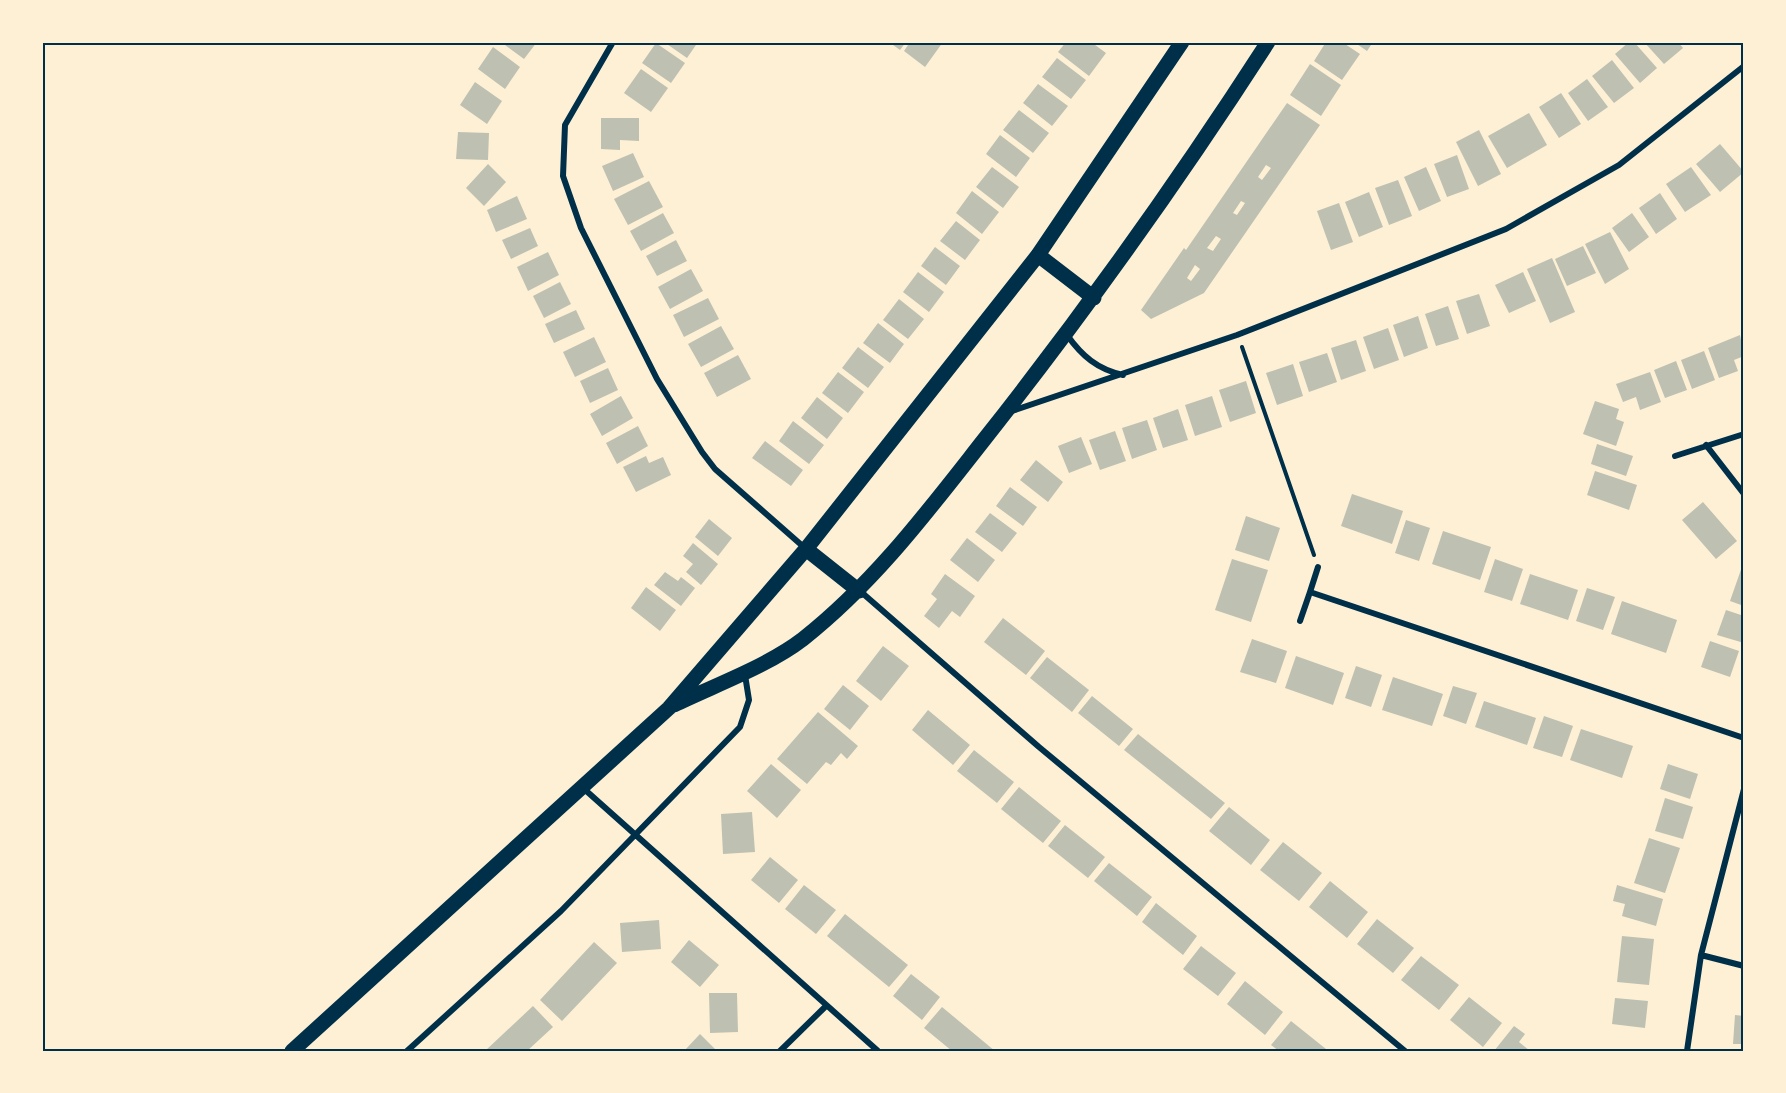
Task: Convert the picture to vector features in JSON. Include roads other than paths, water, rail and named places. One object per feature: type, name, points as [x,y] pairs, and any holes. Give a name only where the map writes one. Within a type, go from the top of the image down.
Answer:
[{"type":"main road","points":[[292,1051],[669,708],[806,549],[1038,255],[1182,42]]},
{"type":"main road","points":[[669,708],[802,640],[859,591],[915,527],[1067,335],[1204,142],[1269,42]]},
{"type":"main road","points":[[1038,255],[1094,298]]},
{"type":"main road","points":[[806,549],[859,591]]},
{"type":"street","points":[[613,42],[565,125],[563,176],[581,228],[657,379],[702,452],[715,469],[806,549]]},
{"type":"street","points":[[1005,413],[1237,335],[1506,229],[1619,165],[1744,66]]},
{"type":"street","points":[[1067,335],[1080,353],[1104,371],[1123,375]]},
{"type":"street","points":[[1675,456],[1744,434]]},
{"type":"street","points":[[1706,445],[1744,494]]},
{"type":"street","points":[[1300,621],[1318,567]]},
{"type":"street","points":[[859,591],[1039,747],[1405,1051]]},
{"type":"street","points":[[1310,592],[1744,738]]},
{"type":"street","points":[[407,1051],[561,911],[740,727],[748,700],[745,671]]},
{"type":"street","points":[[583,788],[878,1051]]},
{"type":"street","points":[[1687,1051],[1701,955],[1744,789]]},
{"type":"street","points":[[1701,955],[1744,966]]},
{"type":"street","points":[[780,1051],[826,1006]]}]
